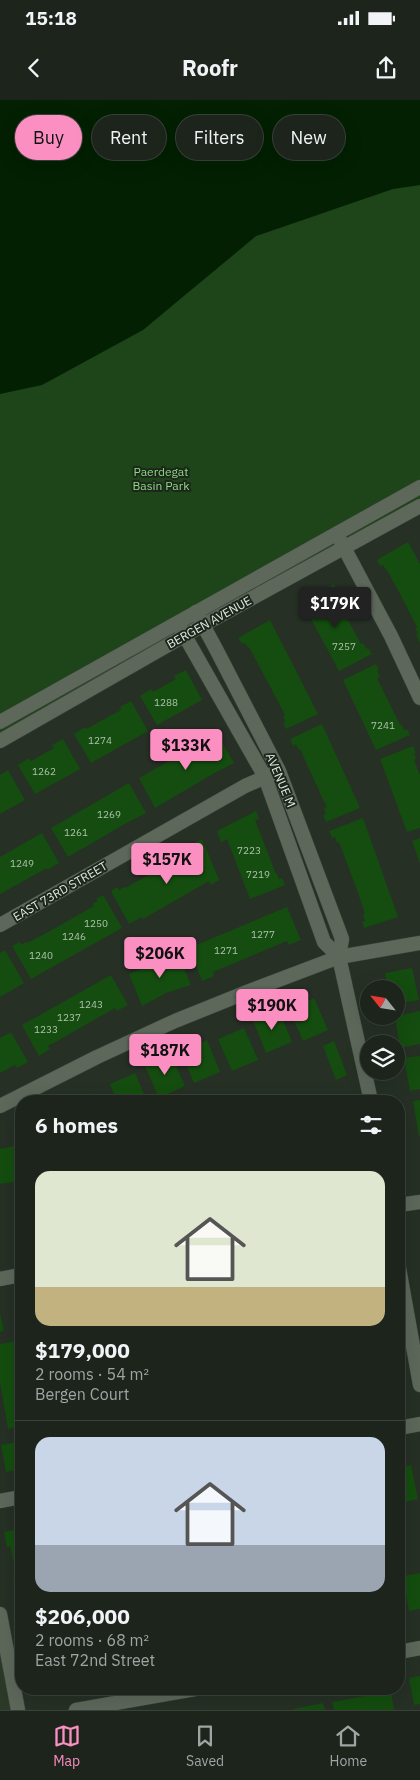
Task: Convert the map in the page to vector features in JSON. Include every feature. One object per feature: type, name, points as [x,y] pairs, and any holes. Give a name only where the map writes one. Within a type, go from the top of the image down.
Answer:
[{"type":"street","name":"BERGEN AVENUE","points":[[0,722],[420,487]]},
{"type":"street","name":"BERGEN AVENUE","points":[[0,741],[185,635],[420,506]]},
{"type":"street","points":[[336,533],[391,636],[420,698]]},
{"type":"street","name":"AVENUE M","points":[[196,612],[279,771],[342,939],[338,957],[370,1095]]},
{"type":"street","name":"AVENUE M","points":[[177,623],[265,777],[324,942],[338,957]]},
{"type":"street","name":"EAST 73RD STREET","points":[[0,925],[244,786],[279,771]]},
{"type":"street","points":[[22,1095],[96,1057],[174,1022],[338,957],[420,943]]},
{"type":"street","points":[[0,1106],[15,1098]]},
{"type":"street","points":[[405,1204],[420,1202]]},
{"type":"street","points":[[0,1279],[15,1276]]},
{"type":"street","points":[[405,1301],[420,1385]]},
{"type":"street","points":[[405,1427],[420,1424]]},
{"type":"street","points":[[0,1501],[15,1498]]},
{"type":"street","points":[[0,1614],[15,1694]]},
{"type":"street","points":[[405,1651],[420,1648]]},
{"type":"street","points":[[15,1695],[18,1710]]},
{"type":"street","points":[[76,1710],[160,1695]]},
{"type":"shaded area","points":[[0,100],[420,100],[420,185],[393,189],[256,236],[143,330],[42,385],[0,394]]},
{"type":"shaded area","points":[[0,1614],[18,1710],[0,1710]]},
{"type":"green space","name":"Paerdegat Basin Park","points":[[420,160],[420,503],[0,742],[0,394],[201,282],[256,236],[326,212]]},
{"type":"building","points":[[408,542],[420,564],[420,643],[416,634],[418,633],[415,628],[417,627],[399,592],[387,570],[383,565],[380,566],[377,560]]},
{"type":"building","points":[[334,584],[338,591],[336,592],[338,597],[336,598],[361,644],[363,643],[372,654],[339,671],[302,602]]},
{"type":"building","points":[[270,620],[318,714],[286,729],[283,723],[286,722],[283,716],[285,715],[273,692],[249,647],[245,643],[242,644],[238,638]]},
{"type":"building","points":[[376,664],[380,677],[377,678],[400,725],[404,730],[407,729],[410,735],[376,750],[343,680]]},
{"type":"building","points":[[186,670],[202,700],[157,725],[140,696],[151,689],[153,692],[176,679],[174,676]]},
{"type":"building","points":[[131,701],[148,731],[91,763],[74,734],[121,710],[120,707]]},
{"type":"building","points":[[322,724],[360,808],[326,822],[323,815],[326,814],[324,808],[327,807],[300,749],[296,744],[293,746],[290,739]]},
{"type":"building","points":[[217,734],[234,763],[155,808],[139,778]]},
{"type":"building","points":[[63,739],[80,769],[35,794],[18,765],[29,758],[31,761],[54,748],[52,745]]},
{"type":"building","points":[[413,746],[416,753],[414,753],[416,759],[414,760],[420,775],[420,828],[407,832],[380,759]]},
{"type":"building","points":[[8,770],[25,800],[0,814],[0,775]]},
{"type":"building","points":[[129,783],[146,813],[68,857],[51,828]]},
{"type":"building","points":[[256,811],[259,819],[255,820],[276,874],[279,879],[282,878],[285,885],[250,899],[227,839],[221,842],[217,831]]},
{"type":"building","points":[[363,818],[398,917],[364,928],[362,922],[365,921],[363,915],[365,914],[357,890],[339,842],[337,843],[335,837],[332,838],[329,831]]},
{"type":"building","points":[[42,833],[59,863],[0,894],[0,857]]},
{"type":"building","points":[[420,838],[420,864],[412,841]]},
{"type":"building","points":[[202,839],[219,880],[211,885],[209,881],[143,919],[142,917],[129,924],[111,891],[117,887],[119,890],[125,888],[192,851],[191,849],[197,846],[195,843]]},
{"type":"building","points":[[103,895],[122,928],[31,979],[12,946],[20,942],[21,945],[27,943],[50,931],[94,906],[92,904],[98,901],[96,899]]},
{"type":"building","points":[[287,907],[301,940],[289,945],[287,941],[213,972],[214,976],[202,981],[189,948]]},
{"type":"building","points":[[5,950],[24,983],[0,997],[0,953]]},
{"type":"building","points":[[178,953],[191,985],[166,993],[142,1006],[129,974]]},
{"type":"building","points":[[412,968],[419,1000],[405,1002],[405,980],[386,980],[385,973]]},
{"type":"building","points":[[111,975],[128,1005],[117,1011],[115,1008],[48,1046],[50,1049],[39,1056],[22,1025]]},
{"type":"building","points":[[314,998],[328,1030],[303,1041],[289,1009]]},
{"type":"building","points":[[279,1010],[292,1042],[266,1053],[253,1020]]},
{"type":"building","points":[[420,1011],[420,1044],[405,1047],[405,1035],[398,1035],[396,1025],[405,1025],[405,1014]]},
{"type":"building","points":[[244,1028],[258,1060],[232,1071],[218,1039]]},
{"type":"building","points":[[11,1032],[28,1062],[17,1068],[15,1065],[0,1073],[0,1038]]},
{"type":"building","points":[[207,1040],[220,1072],[194,1083],[181,1051]]},
{"type":"building","points":[[334,1041],[347,1075],[336,1080],[323,1046]]},
{"type":"building","points":[[171,1055],[185,1086],[166,1095],[158,1095],[145,1066]]},
{"type":"building","points":[[420,1056],[420,1089],[410,1091],[405,1058]]},
{"type":"building","points":[[135,1073],[144,1095],[115,1095],[110,1084]]},
{"type":"building","points":[[420,1100],[420,1136],[419,1136],[413,1101]]},
{"type":"building","points":[[15,1146],[15,1182],[0,1184],[0,1149]]},
{"type":"building","points":[[0,1313],[4,1331],[0,1332]]},
{"type":"building","points":[[15,1341],[15,1427],[8,1429],[0,1382],[0,1344]]},
{"type":"building","points":[[15,1442],[15,1470],[6,1472],[1,1445]]},
{"type":"building","points":[[411,1465],[418,1499],[405,1502],[405,1466]]},
{"type":"building","points":[[15,1530],[15,1560],[13,1560],[10,1546],[7,1547],[4,1532]]},
{"type":"building","points":[[420,1573],[420,1609],[409,1611],[405,1576]]},
{"type":"building","points":[[420,1676],[420,1704],[414,1705],[409,1678]]},
{"type":"building","points":[[370,1695],[392,1695],[394,1710],[334,1710],[332,1702]]},
{"type":"building","points":[[323,1703],[325,1710],[293,1710],[293,1709]]}]
